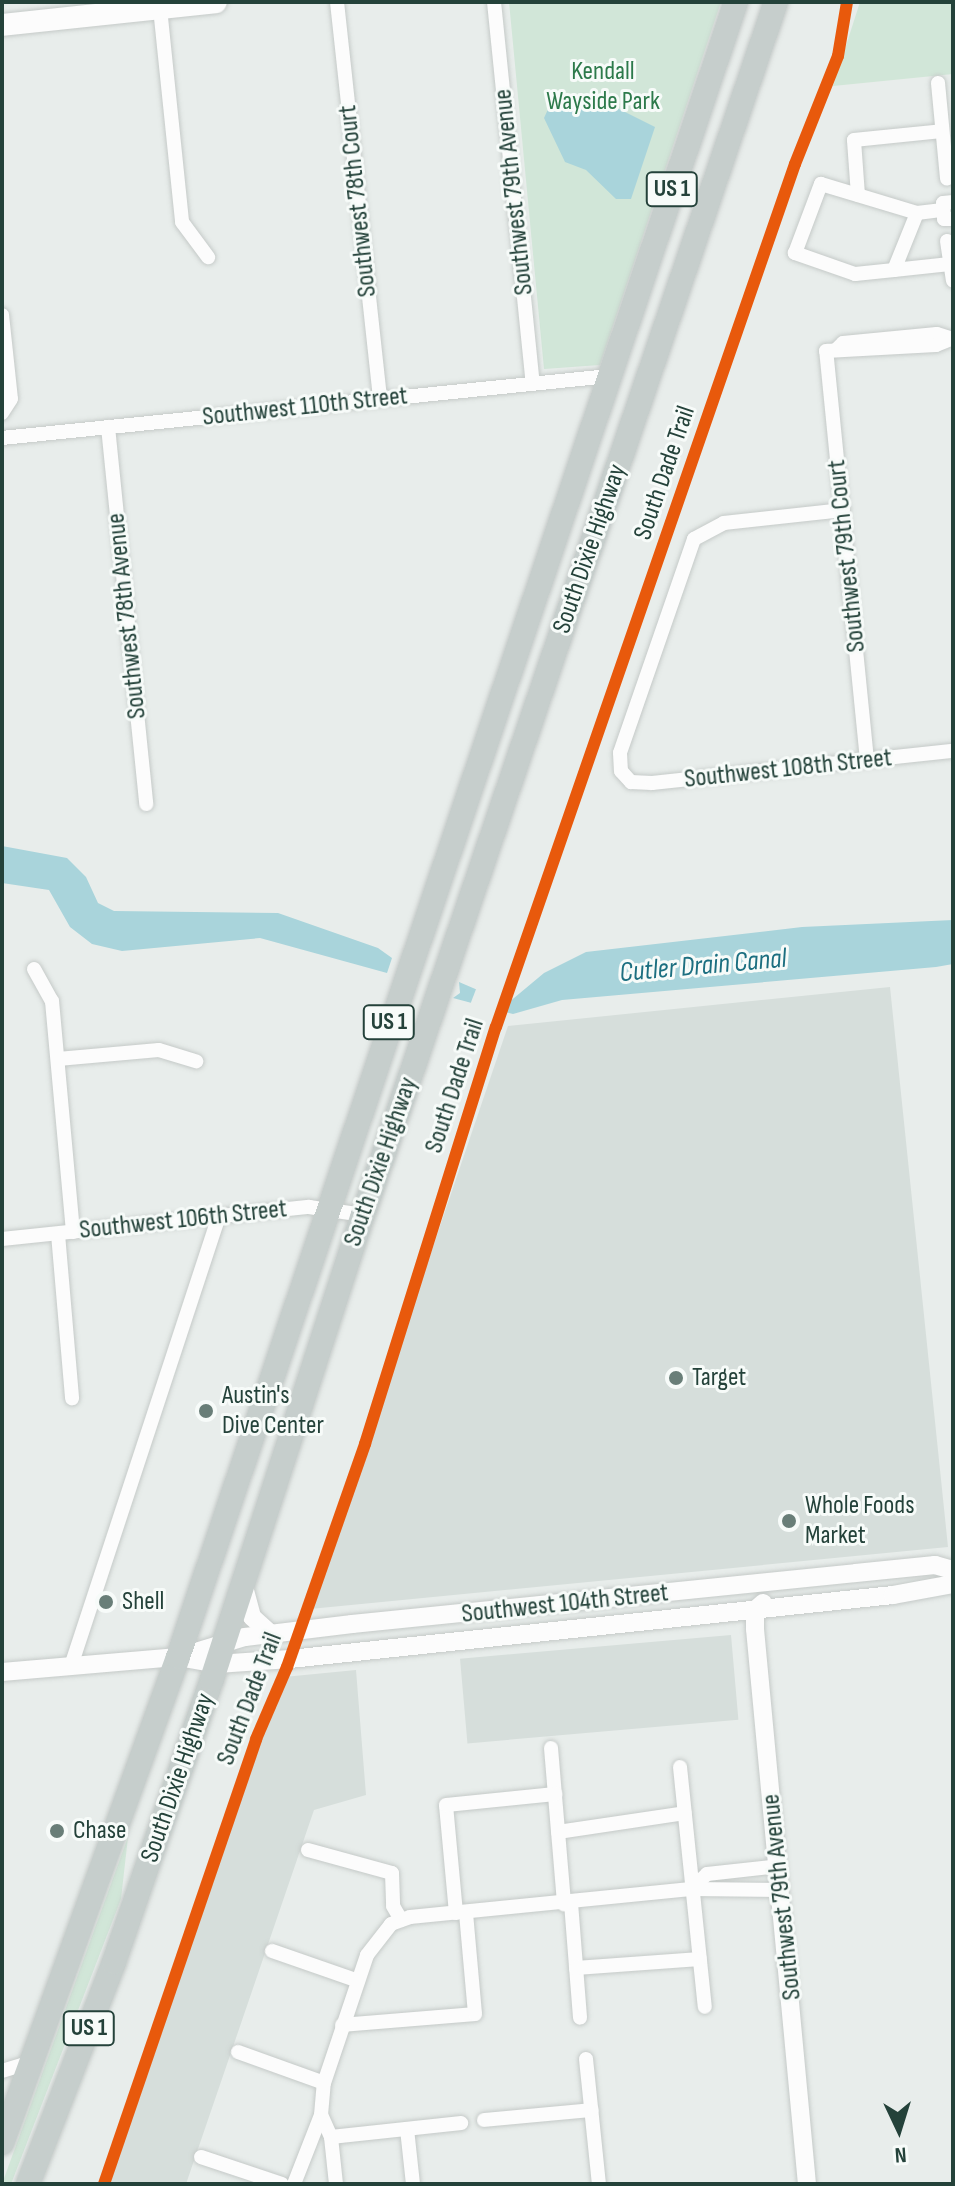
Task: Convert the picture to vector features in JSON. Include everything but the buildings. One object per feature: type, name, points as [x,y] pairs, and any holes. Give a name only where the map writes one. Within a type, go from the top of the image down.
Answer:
[{"type":"highway","name":"South Dixie Highway","points":[[4,2129],[33,2062],[178,1657],[736,2]]},
{"type":"highway","name":"South Dixie Highway","points":[[28,2184],[114,1962],[220,1653],[363,1215],[776,2]]},
{"type":"highway","points":[[609,376],[649,373]]},
{"type":"main road","points":[[2,25],[216,2]]},
{"type":"street","name":"Southwest 78th Court","points":[[337,2],[380,399]]},
{"type":"street","name":"Southwest 79th Avenue","points":[[494,2],[533,383]]},
{"type":"street","points":[[160,8],[182,222],[208,257]]},
{"type":"street","points":[[938,83],[947,179]]},
{"type":"street","points":[[858,195],[854,140],[942,131]]},
{"type":"street","points":[[947,211],[917,213],[821,184],[795,253],[855,274],[950,264]]},
{"type":"street","points":[[894,270],[917,213]]},
{"type":"street","points":[[947,241],[953,281]]},
{"type":"street","points":[[2,315],[11,399],[2,413]]},
{"type":"street","name":"Southwest 79th Court","points":[[867,760],[831,351],[936,345],[951,338]]},
{"type":"street","name":"Southwest 110th Street","points":[[2,438],[609,376]]},
{"type":"street","name":"Southwest 78th Avenue","points":[[108,427],[146,804]]},
{"type":"street","name":"Southwest 108th Street","points":[[843,510],[731,521],[705,530],[686,554],[620,753],[625,777],[652,783],[953,751]]},
{"type":"street","points":[[34,969],[52,1001],[58,1059],[72,1398]]},
{"type":"street","points":[[58,1059],[159,1050],[196,1061]]},
{"type":"street","name":"Southwest 106th Street","points":[[2,1239],[328,1207],[363,1215]]},
{"type":"street","points":[[71,1666],[219,1217]]},
{"type":"street","name":"Southwest 104th Street","points":[[220,1653],[271,1634],[935,1565],[953,1570]]},
{"type":"street","points":[[755,1610],[799,1580]]},
{"type":"street","points":[[242,1582],[252,1617],[271,1634]]},
{"type":"street","name":"Southwest 104th Street","points":[[2,1672],[220,1653],[314,1657],[938,1590],[953,1584]]},
{"type":"street","name":"Southwest 79th Avenue","points":[[755,1610],[807,2184]]},
{"type":"street","points":[[314,1657],[343,1626]]},
{"type":"street","points":[[551,1748],[580,2018]]},
{"type":"street","points":[[680,1767],[705,2007]]},
{"type":"street","points":[[342,2025],[475,2014],[446,1805],[555,1794]]},
{"type":"street","points":[[558,1832],[685,1813]]},
{"type":"street","points":[[308,1850],[392,1873],[393,1906],[401,1920]]},
{"type":"street","points":[[691,1889],[707,1874],[779,1866]]},
{"type":"street","points":[[294,2184],[321,2115],[324,2083],[342,2025],[372,1944],[384,1929],[401,1920],[691,1889],[781,1890]]},
{"type":"street","points":[[272,1951],[358,1981]]},
{"type":"street","points":[[576,1968],[700,1959]]},
{"type":"street","points":[[238,2052],[324,2083]]},
{"type":"street","points":[[586,2059],[599,2184]]},
{"type":"street","points":[[2,2071],[33,2062]]},
{"type":"street","points":[[484,2120],[592,2110]]},
{"type":"street","points":[[321,2115],[331,2137],[336,2184]]},
{"type":"street","points":[[331,2137],[461,2123]]},
{"type":"street","points":[[407,2129],[413,2184]]},
{"type":"street","points":[[201,2157],[282,2184]]},
{"type":"shaded area","points":[[890,987],[948,1547],[310,1609],[508,1026]]},
{"type":"shaded area","points":[[731,1635],[738,1720],[467,1743],[460,1659]]},
{"type":"shaded area","points":[[356,1670],[366,1795],[314,1810],[186,2184],[109,2184],[277,1686],[284,1677]]},
{"type":"green space","name":"Kendall Wayside Park","points":[[509,2],[721,2],[600,365],[544,369]]},
{"type":"green space","points":[[860,2],[953,2],[953,74],[833,86]]},
{"type":"green space","points":[[128,1837],[121,1899],[11,2184],[2,2184]]},
{"type":"water","points":[[573,100],[607,103],[655,127],[631,199],[616,199],[586,170],[565,162],[544,118],[550,105]]},
{"type":"water","points":[[2,846],[67,858],[86,877],[98,903],[114,911],[278,913],[378,948],[392,958],[387,973],[260,938],[122,951],[92,944],[70,927],[49,890],[2,883]]},
{"type":"water","name":"Cutler Drain Canal","points":[[953,920],[953,964],[936,967],[562,1000],[513,1014],[453,998],[460,993],[459,982],[508,1003],[544,973],[586,952],[802,927]]},
{"type":"pier","points":[[478,984],[510,996],[501,1019],[469,1006]]},
{"type":"cycle path","name":"South Dade Trail","points":[[104,2184],[256,1739],[287,1667],[365,1444],[496,1027],[795,164],[838,56],[847,2]]},
{"type":"place","name":"Target","points":[[676,1378]]},
{"type":"place","name":"Austin's Dive Center","points":[[206,1411]]},
{"type":"place","name":"Whole Foods Market","points":[[789,1521]]},
{"type":"place","name":"Shell","points":[[106,1602]]},
{"type":"place","name":"Chase","points":[[57,1831]]}]
